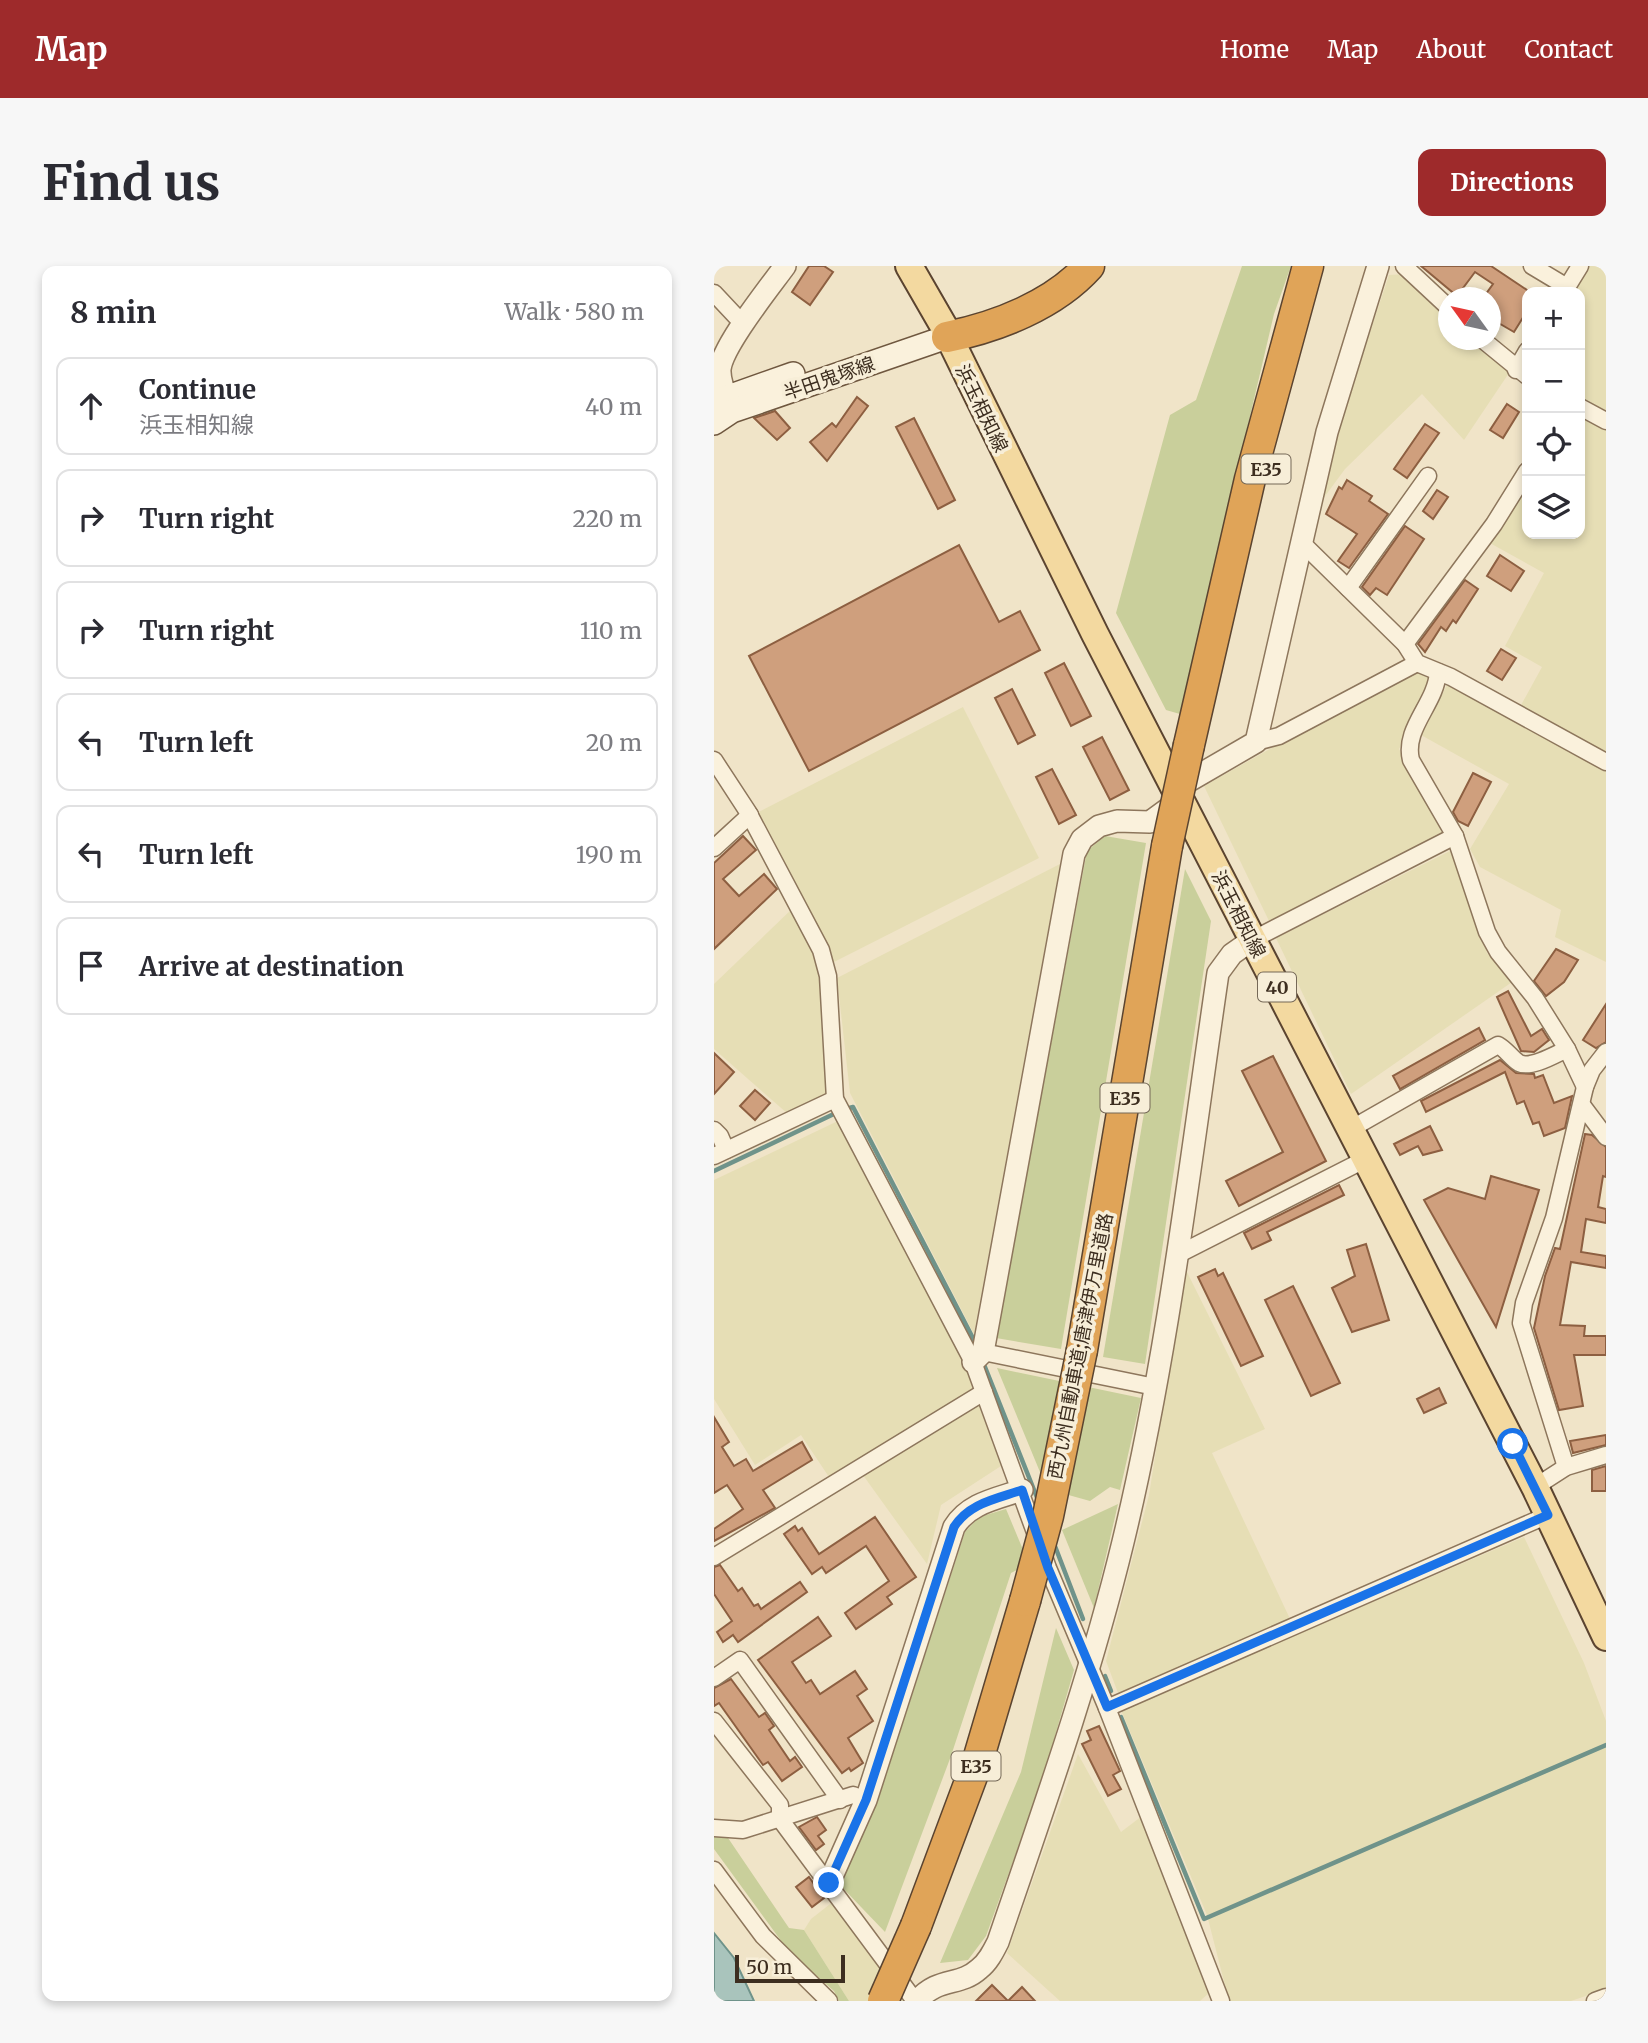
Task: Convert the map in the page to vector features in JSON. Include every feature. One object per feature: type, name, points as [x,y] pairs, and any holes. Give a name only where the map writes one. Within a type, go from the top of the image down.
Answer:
[{"type":"highway","points":[[945,331],[1029,290],[1064,266]]},
{"type":"highway","points":[[945,331],[981,330],[1044,301],[1089,266]]},
{"type":"highway","name":"西九州自動車道;唐津伊万里道路","points":[[883,2001],[916,1926],[978,1760],[1026,1601],[1048,1516],[1082,1350],[1167,846],[1250,479],[1308,266]]},
{"type":"highway","name":"西九州自動車道;唐津伊万里道路","points":[[1206,672],[1328,266]]},
{"type":"main road","name":"浜玉相知線","points":[[909,266],[945,331],[1177,795],[1535,1488],[1606,1637]]},
{"type":"main road","name":"半田鬼塚線","points":[[722,408],[945,331]]},
{"type":"street","points":[[722,408],[720,366],[744,325],[785,266]]},
{"type":"street","points":[[1256,743],[1327,432],[1378,266]]},
{"type":"street","points":[[1404,266],[1438,298]]},
{"type":"street","points":[[1532,266],[1561,287]]},
{"type":"street","points":[[1567,287],[1580,266]]},
{"type":"street","points":[[714,293],[744,325]]},
{"type":"street","points":[[1495,350],[1522,373]]},
{"type":"street","points":[[1585,410],[1606,421]]},
{"type":"street","points":[[1405,644],[1494,524],[1524,476]]},
{"type":"street","points":[[1348,588],[1428,477]]},
{"type":"street","points":[[1301,542],[1405,644],[1417,663],[1606,762]]},
{"type":"street","points":[[978,1357],[1073,854],[1082,839],[1100,826],[1117,821],[1150,822],[1177,795],[1256,743],[1279,736],[1417,663]]},
{"type":"street","points":[[1438,673],[1437,689],[1411,736],[1408,748],[1411,760],[1455,836],[1488,932],[1567,1049],[1586,1087]]},
{"type":"street","points":[[717,768],[750,815],[821,950],[828,976],[836,1100],[978,1357],[984,1392],[1022,1490],[1048,1568],[1107,1707],[1221,2001]]},
{"type":"street","points":[[714,848],[750,815]]},
{"type":"street","points":[[714,1721],[780,1805],[780,1819],[916,2001],[935,1984],[968,1976],[979,1970],[998,1942],[1090,1669],[1123,1541],[1155,1387],[1218,973],[1232,954],[1252,940],[1455,836]]},
{"type":"street","points":[[1349,1130],[1498,1045],[1509,1051],[1518,1062],[1528,1065],[1567,1049]]},
{"type":"street","points":[[1566,1467],[1521,1323],[1524,1303],[1554,1218],[1586,1087],[1592,1070],[1606,1052]]},
{"type":"street","points":[[714,1130],[720,1136],[720,1153],[836,1100]]},
{"type":"street","points":[[1582,1105],[1606,1137]]},
{"type":"street","points":[[1177,1255],[1364,1160]]},
{"type":"street","points":[[978,1357],[1155,1387]]},
{"type":"street","points":[[714,1557],[984,1392]]},
{"type":"street","points":[[1535,1488],[1566,1467],[1606,1455]]},
{"type":"street","points":[[829,1883],[866,1800],[954,1527],[962,1515],[974,1507],[1022,1490]]},
{"type":"street","points":[[1107,1707],[1548,1515]]},
{"type":"street","points":[[714,1678],[740,1660],[840,1800]]},
{"type":"street","points":[[714,1828],[743,1830],[853,1795],[866,1800]]},
{"type":"street","points":[[714,1870],[763,1936],[830,2001]]},
{"type":"street","points":[[1595,2001],[1606,1997]]},
{"type":"shaded area","points":[[1585,266],[1606,266],[1606,415],[1585,404],[1585,287],[1572,287]]},
{"type":"shaded area","points":[[1405,274],[1438,306],[1438,350],[1484,350],[1509,373],[1464,440],[1422,394],[1345,469],[1320,503],[1342,416],[1389,275]]},
{"type":"shaded area","points":[[1585,415],[1606,427],[1606,753],[1520,707],[1542,667],[1505,646],[1544,573],[1488,542],[1522,489],[1522,539],[1585,539]]},
{"type":"shaded area","points":[[1416,667],[1432,675],[1432,685],[1399,749],[1442,833],[1269,921],[1204,786]]},
{"type":"shaded area","points":[[1448,683],[1606,767],[1606,962],[1555,937],[1561,910],[1480,867],[1470,849],[1509,784],[1421,735]]},
{"type":"shaded area","points":[[963,707],[1039,858],[834,962],[753,815]]},
{"type":"shaded area","points":[[1450,851],[1464,880],[1487,953],[1515,980],[1351,1094],[1276,938]]},
{"type":"shaded area","points":[[1060,864],[974,1334],[850,1093],[837,978]]},
{"type":"shaded area","points":[[794,907],[820,962],[826,1096],[788,1114],[714,1049],[714,984]]},
{"type":"shaded area","points":[[840,1120],[960,1352],[1001,1466],[941,1505],[927,1564],[855,1464],[829,1477],[801,1435],[755,1465],[714,1399],[714,1180]]},
{"type":"shaded area","points":[[1185,1268],[1265,1429],[1212,1453],[1291,1621],[1118,1693],[1106,1661],[1149,1495]]},
{"type":"shaded area","points":[[1524,1537],[1584,1663],[1606,1721],[1606,1989],[1571,2001],[1229,2001],[1207,1915],[1121,1710]]},
{"type":"shaded area","points":[[1078,1754],[1121,1832],[1142,1816],[1209,1993],[1200,2001],[1060,2001],[1007,1953]]},
{"type":"shaded area","points":[[834,1901],[908,2001],[849,2001],[804,1930],[811,1919]]},
{"type":"green space","points":[[1242,266],[1291,266],[1274,314],[1180,714],[1166,710],[1116,613],[1170,415],[1196,400]]},
{"type":"green space","points":[[1105,836],[1146,843],[1061,1349],[996,1338],[1087,851]]},
{"type":"green space","points":[[1185,869],[1211,921],[1145,1364],[1103,1357]]},
{"type":"green space","points":[[997,1368],[1141,1398],[1120,1490],[1110,1487],[1090,1501],[1047,1489]]},
{"type":"green space","points":[[1118,1504],[1094,1608],[1062,1530]]},
{"type":"green space","points":[[1006,1509],[1029,1564],[1011,1573],[951,1756],[885,1932],[838,1883],[877,1803],[965,1532],[979,1517]]},
{"type":"green space","points":[[1056,1628],[1074,1670],[1042,1781],[986,1936],[968,1960],[940,1963],[1021,1772]]},
{"type":"green space","points":[[726,1835],[789,1928],[804,1930],[849,2001],[839,2001],[834,1991],[790,1953],[714,1849],[714,1836]]},
{"type":"water","points":[[714,1933],[734,1958],[754,2001],[714,2001]]},
{"type":"building","points":[[809,266],[824,266],[833,272],[810,305],[792,292]]},
{"type":"building","points":[[1421,266],[1491,266],[1522,287],[1522,319],[1514,332],[1501,324],[1501,287],[1491,287],[1493,284],[1475,272],[1464,287],[1446,287]]},
{"type":"building","points":[[857,397],[868,406],[827,461],[810,442],[832,423],[836,427]]},
{"type":"building","points":[[1507,404],[1519,412],[1503,438],[1490,430]]},
{"type":"building","points":[[775,411],[790,428],[777,440],[754,418]]},
{"type":"building","points":[[914,418],[955,500],[938,509],[896,427]]},
{"type":"building","points":[[1425,424],[1439,433],[1407,478],[1394,469]]},
{"type":"building","points":[[1347,480],[1372,496],[1369,501],[1388,514],[1349,568],[1338,561],[1357,534],[1326,514],[1339,487],[1342,489]]},
{"type":"building","points":[[1437,490],[1448,497],[1433,519],[1423,511]]},
{"type":"building","points":[[1405,526],[1424,539],[1387,595],[1376,588],[1370,595],[1362,587]]},
{"type":"building","points":[[959,545],[999,622],[1020,611],[1040,650],[809,771],[749,656]]},
{"type":"building","points":[[1500,555],[1524,571],[1511,591],[1487,576]]},
{"type":"building","points":[[1465,580],[1478,589],[1456,623],[1453,620],[1446,631],[1441,627],[1425,652],[1418,644]]},
{"type":"building","points":[[1501,649],[1516,658],[1502,680],[1487,671]]},
{"type":"building","points":[[1064,663],[1091,716],[1071,726],[1045,673]]},
{"type":"building","points":[[1012,689],[1035,735],[1018,744],[995,698]]},
{"type":"building","points":[[1102,737],[1129,790],[1110,800],[1083,747]]},
{"type":"building","points":[[1052,769],[1076,815],[1059,824],[1036,777]]},
{"type":"building","points":[[1473,773],[1491,782],[1468,826],[1458,821],[1453,812]]},
{"type":"building","points":[[743,836],[756,850],[723,879],[739,896],[764,874],[777,889],[714,949],[714,863]]},
{"type":"building","points":[[1556,949],[1578,960],[1564,982],[1546,996],[1534,981]]},
{"type":"building","points":[[1508,991],[1531,1036],[1542,1029],[1549,1040],[1534,1052],[1521,1051],[1497,997]]},
{"type":"building","points":[[1606,1004],[1606,1042],[1596,1048],[1583,1040]]},
{"type":"building","points":[[1479,1028],[1485,1040],[1400,1089],[1393,1076]]},
{"type":"building","points":[[714,1053],[734,1072],[714,1094]]},
{"type":"building","points":[[1273,1056],[1326,1161],[1239,1206],[1226,1181],[1283,1152],[1242,1071]]},
{"type":"building","points":[[1500,1060],[1516,1073],[1534,1074],[1535,1078],[1543,1075],[1554,1103],[1572,1096],[1565,1128],[1544,1136],[1539,1122],[1533,1124],[1524,1101],[1517,1104],[1505,1072],[1426,1112],[1421,1101]]},
{"type":"building","points":[[755,1090],[770,1103],[755,1120],[740,1106]]},
{"type":"building","points":[[1430,1126],[1442,1150],[1423,1155],[1418,1146],[1400,1155],[1394,1144]]},
{"type":"building","points":[[1585,1134],[1592,1135],[1606,1147],[1606,1177],[1603,1176],[1598,1207],[1606,1209],[1606,1223],[1586,1219],[1581,1252],[1606,1256],[1606,1268],[1571,1262],[1560,1325],[1585,1326],[1584,1336],[1606,1336],[1606,1355],[1574,1355],[1583,1406],[1559,1410],[1534,1328],[1545,1276],[1555,1248],[1560,1249]]},
{"type":"building","points":[[1491,1176],[1539,1190],[1496,1327],[1424,1200],[1448,1188],[1485,1199]]},
{"type":"building","points":[[1339,1185],[1344,1195],[1267,1232],[1271,1240],[1252,1249],[1244,1233]]},
{"type":"building","points":[[1366,1244],[1389,1320],[1352,1332],[1332,1288],[1355,1276],[1347,1250]]},
{"type":"building","points":[[1215,1269],[1218,1276],[1223,1273],[1263,1356],[1241,1366],[1198,1277]]},
{"type":"building","points":[[1293,1286],[1340,1383],[1311,1396],[1265,1300]]},
{"type":"building","points":[[1439,1388],[1446,1403],[1424,1413],[1417,1399]]},
{"type":"building","points":[[714,1417],[729,1442],[722,1447],[734,1466],[746,1459],[753,1471],[802,1442],[812,1460],[763,1490],[775,1508],[714,1541],[714,1529],[743,1509],[727,1485],[714,1493]]},
{"type":"building","points":[[1606,1435],[1606,1445],[1573,1453],[1570,1441]]},
{"type":"building","points":[[1606,1466],[1606,1491],[1592,1491],[1592,1470]]},
{"type":"building","points":[[875,1517],[916,1577],[887,1597],[892,1604],[856,1629],[845,1613],[889,1581],[866,1546],[826,1573],[822,1567],[812,1574],[784,1534],[795,1526],[798,1531],[802,1528],[819,1554]]},
{"type":"building","points":[[720,1565],[738,1591],[742,1588],[754,1606],[758,1604],[761,1609],[800,1582],[807,1592],[738,1642],[733,1635],[723,1642],[717,1632],[732,1621],[714,1594],[714,1567]]},
{"type":"building","points":[[818,1617],[831,1636],[792,1662],[806,1683],[811,1680],[820,1694],[855,1671],[867,1689],[857,1696],[873,1721],[848,1738],[863,1763],[842,1773],[758,1660]]},
{"type":"building","points":[[731,1679],[759,1717],[765,1713],[774,1726],[769,1730],[790,1761],[795,1757],[802,1767],[782,1781],[768,1762],[763,1765],[719,1703],[714,1706],[714,1688]]},
{"type":"building","points":[[1099,1726],[1120,1771],[1113,1775],[1121,1789],[1108,1796],[1082,1744],[1091,1740],[1087,1731]]},
{"type":"building","points":[[817,1817],[826,1830],[818,1836],[824,1844],[816,1850],[799,1827]]},
{"type":"building","points":[[809,1877],[824,1898],[812,1907],[796,1887]]},
{"type":"building","points":[[992,1985],[1008,2001],[976,2001]]},
{"type":"building","points":[[1022,1987],[1035,2001],[1008,2001]]},
{"type":"waterway","points":[[846,1109],[853,1107],[976,1344]]},
{"type":"waterway","points":[[714,1171],[838,1112]]},
{"type":"waterway","points":[[983,1362],[1038,1500]]},
{"type":"waterway","points":[[1053,1541],[1083,1619]]},
{"type":"waterway","points":[[1105,1676],[1111,1691]]},
{"type":"waterway","points":[[1121,1717],[1204,1919],[1606,1745]]},
{"type":"route","points":[[829,1883],[866,1800],[954,1527],[962,1515],[974,1507],[1022,1490],[1048,1568],[1107,1707],[1548,1515],[1513,1444]]}]
